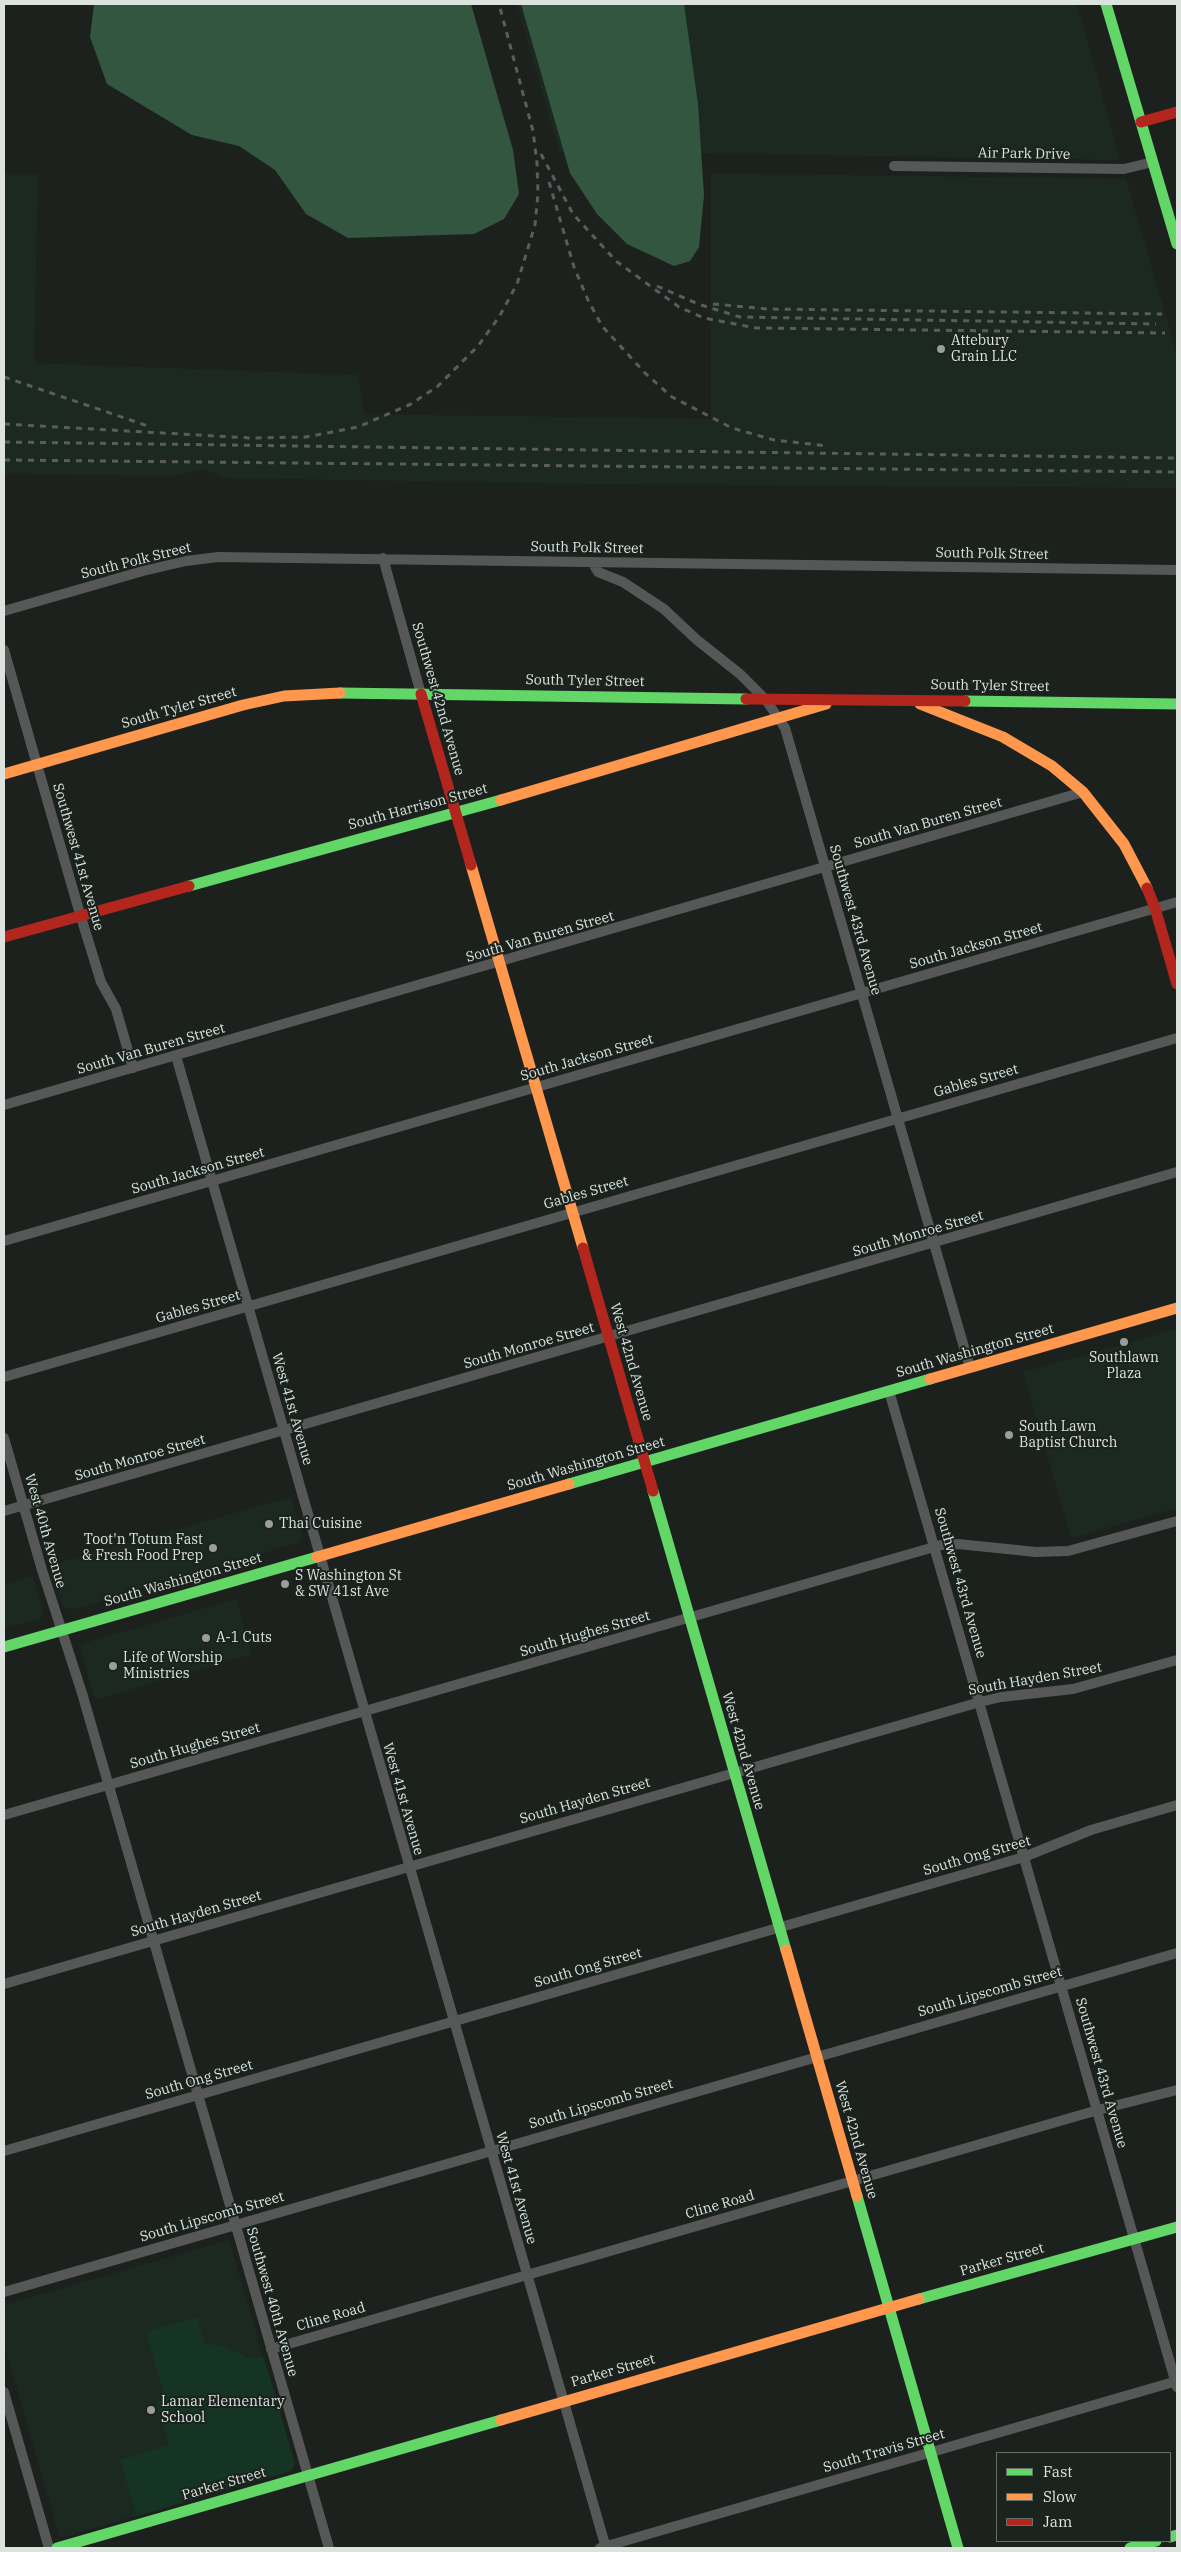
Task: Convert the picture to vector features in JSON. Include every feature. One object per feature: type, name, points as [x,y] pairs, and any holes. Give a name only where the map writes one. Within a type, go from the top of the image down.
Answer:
[{"type":"main road","points":[[1106,4],[1177,244]]},
{"type":"main road","points":[[1141,122],[1177,112]]},
{"type":"main road","name":"South Tyler Street","points":[[4,774],[243,704],[284,696],[314,693],[1177,704]]},
{"type":"main road","name":"Southwest 42nd Avenue","points":[[421,694],[500,963]]},
{"type":"main road","name":"South Harrison Street","points":[[4,936],[456,813],[840,700]]},
{"type":"main road","points":[[912,700],[1003,737],[1020,746],[1052,766],[1082,792],[1124,844],[1143,879],[1155,908],[1177,984]]},
{"type":"main road","name":"West 42nd Avenue","points":[[500,963],[958,2548]]},
{"type":"main road","name":"South Washington Street","points":[[4,1647],[1177,1308]]},
{"type":"main road","name":"Parker Street","points":[[57,2548],[564,2400],[1134,2237],[1177,2227]]},
{"type":"main road","points":[[1130,2548],[1152,2542]]},
{"type":"street","name":"Air Park Drive","points":[[894,166],[1124,169],[1153,162]]},
{"type":"street","name":"South Polk Street","points":[[4,611],[143,571],[186,561],[218,557],[1177,570]]},
{"type":"street","name":"Southwest 42nd Avenue","points":[[383,558],[421,694]]},
{"type":"street","name":"Southwest 43rd Avenue","points":[[592,562],[598,572],[622,582],[664,609],[697,640],[740,674],[766,700],[785,728],[970,1368]]},
{"type":"street","name":"Southwest 41st Avenue","points":[[4,650],[80,914],[101,982],[116,1009],[133,1068]]},
{"type":"street","name":"South Van Buren Street","points":[[4,1105],[500,963],[1082,792]]},
{"type":"street","name":"South Jackson Street","points":[[4,1241],[1177,902]]},
{"type":"street","name":"Gables Street","points":[[4,1377],[1177,1038]]},
{"type":"street","name":"West 41st Avenue","points":[[176,1056],[453,2021],[564,2400],[603,2548]]},
{"type":"street","name":"South Monroe Street","points":[[4,1511],[1177,1172]]},
{"type":"street","name":"Southwest 43rd Avenue","points":[[889,1391],[1177,2383]]},
{"type":"street","name":"West 40th Avenue","points":[[4,1438],[22,1506],[62,1631]]},
{"type":"street","name":"South Hughes Street","points":[[4,1815],[935,1547],[958,1544],[1036,1552],[1068,1551],[1177,1521]]},
{"type":"street","name":"Southwest 40th Avenue","points":[[62,1631],[109,1786],[329,2548]]},
{"type":"street","name":"South Hayden Street","points":[[4,1984],[734,1771],[980,1702],[1001,1697],[1072,1689],[1177,1660]]},
{"type":"street","name":"South Ong Street","points":[[4,2151],[1024,1858],[1091,1830],[1177,1805]]},
{"type":"street","name":"South Lipscomb Street","points":[[4,2292],[1177,1953]]},
{"type":"street","name":"Cline Road","points":[[271,2349],[1098,2110],[1177,2090]]},
{"type":"street","name":"South Travis Street","points":[[603,2548],[930,2452],[1177,2383]]},
{"type":"street","points":[[4,2392],[8,2425],[49,2548]]},
{"type":"shaded area","points":[[94,4],[471,4],[513,150],[519,194],[504,219],[474,234],[348,238],[306,214],[275,170],[239,146],[192,135],[107,84],[90,37]]},
{"type":"shaded area","points":[[517,4],[1077,4],[1120,160],[559,151]]},
{"type":"shaded area","points":[[521,4],[684,4],[698,104],[704,195],[699,247],[690,261],[674,266],[627,244],[597,214],[570,173]]},
{"type":"shaded area","points":[[711,173],[1126,179],[1177,355],[1177,488],[584,484],[227,478],[204,469],[174,476],[4,474],[4,174],[38,174],[34,363],[358,375],[364,414],[711,419]]},
{"type":"shaded area","points":[[1177,1329],[1177,1508],[1071,1538],[1023,1372]]},
{"type":"shaded area","points":[[291,1497],[302,1534],[300,1542],[76,1609],[66,1608],[62,1604],[51,1565]]},
{"type":"shaded area","points":[[33,1576],[43,1608],[42,1615],[39,1619],[4,1628],[4,1585]]},
{"type":"shaded area","points":[[236,1599],[252,1654],[95,1700],[80,1649],[81,1646],[91,1641]]},
{"type":"shaded area","name":"Lamar Elementary School","points":[[229,2240],[295,2464],[291,2471],[60,2538],[4,2344],[4,2305]]},
{"type":"shaded area","points":[[197,2317],[205,2344],[219,2345],[250,2358],[264,2357],[295,2464],[291,2471],[137,2516],[120,2460],[169,2445],[156,2401],[162,2399],[164,2395],[146,2332]]},
{"type":"railway","points":[[4,424],[251,438],[306,437],[358,427],[411,404],[438,386],[478,346],[499,317],[517,284],[535,225],[538,194],[533,131],[499,4]]},
{"type":"railway","points":[[541,154],[573,214],[616,261],[679,307],[704,318],[756,328],[1165,333]]},
{"type":"railway","points":[[549,182],[574,267],[588,300],[602,326],[645,373],[672,397],[732,428],[774,440],[828,446]]},
{"type":"railway","points":[[657,286],[698,304],[740,317],[1156,324]]},
{"type":"railway","points":[[713,304],[768,309],[1162,314]]},
{"type":"railway","points":[[4,377],[148,426]]},
{"type":"railway","points":[[4,442],[1177,458]]},
{"type":"railway","points":[[4,460],[1177,472]]},
{"type":"traffic: fast","points":[[1106,4],[1177,244]]},
{"type":"traffic: fast","points":[[340,693],[746,699]]},
{"type":"traffic: fast","points":[[965,701],[1177,704]]},
{"type":"traffic: fast","points":[[189,886],[501,800]]},
{"type":"traffic: fast","points":[[569,1484],[930,1379]]},
{"type":"traffic: fast","points":[[653,1491],[786,1950]]},
{"type":"traffic: fast","points":[[4,1647],[317,1557]]},
{"type":"traffic: fast","points":[[857,2196],[958,2548]]},
{"type":"traffic: fast","points":[[919,2299],[1177,2227]]},
{"type":"traffic: fast","points":[[57,2548],[501,2420]]},
{"type":"traffic: fast","points":[[1171,2537],[1177,2535]]},
{"type":"traffic: fast","points":[[1130,2548],[1152,2542]]},
{"type":"traffic: slow","points":[[4,774],[243,705],[284,696],[340,693]]},
{"type":"traffic: slow","points":[[501,800],[826,704]]},
{"type":"traffic: slow","points":[[920,704],[1003,737],[1052,766],[1083,792],[1124,844],[1147,888]]},
{"type":"traffic: slow","points":[[471,865],[583,1248]]},
{"type":"traffic: slow","points":[[930,1379],[1177,1308]]},
{"type":"traffic: slow","points":[[317,1557],[569,1484]]},
{"type":"traffic: slow","points":[[786,1950],[857,2196]]},
{"type":"traffic: slow","points":[[501,2420],[919,2299]]},
{"type":"traffic: jam","points":[[1141,122],[1177,112]]},
{"type":"traffic: jam","points":[[421,694],[471,865]]},
{"type":"traffic: jam","points":[[746,699],[965,701]]},
{"type":"traffic: jam","points":[[4,937],[189,886]]},
{"type":"traffic: jam","points":[[1147,888],[1155,908],[1177,984]]},
{"type":"traffic: jam","points":[[583,1248],[653,1491]]},
{"type":"place","name":"Attebury Grain LLC","points":[[941,349]]},
{"type":"place","name":"Southlawn Plaza","points":[[1124,1342]]},
{"type":"place","name":"South Lawn Baptist Church","points":[[1009,1435]]},
{"type":"place","name":"Thai Cuisine","points":[[269,1524]]},
{"type":"place","name":"Toot'n Totum Fast & Fresh Food Prep","points":[[213,1548]]},
{"type":"place","name":"S Washington St & SW 41st Ave","points":[[285,1584]]},
{"type":"place","name":"A-1 Cuts","points":[[206,1638]]},
{"type":"place","name":"Life of Worship Ministries","points":[[113,1666]]},
{"type":"place","name":"Lamar Elementary School","points":[[151,2410]]}]
